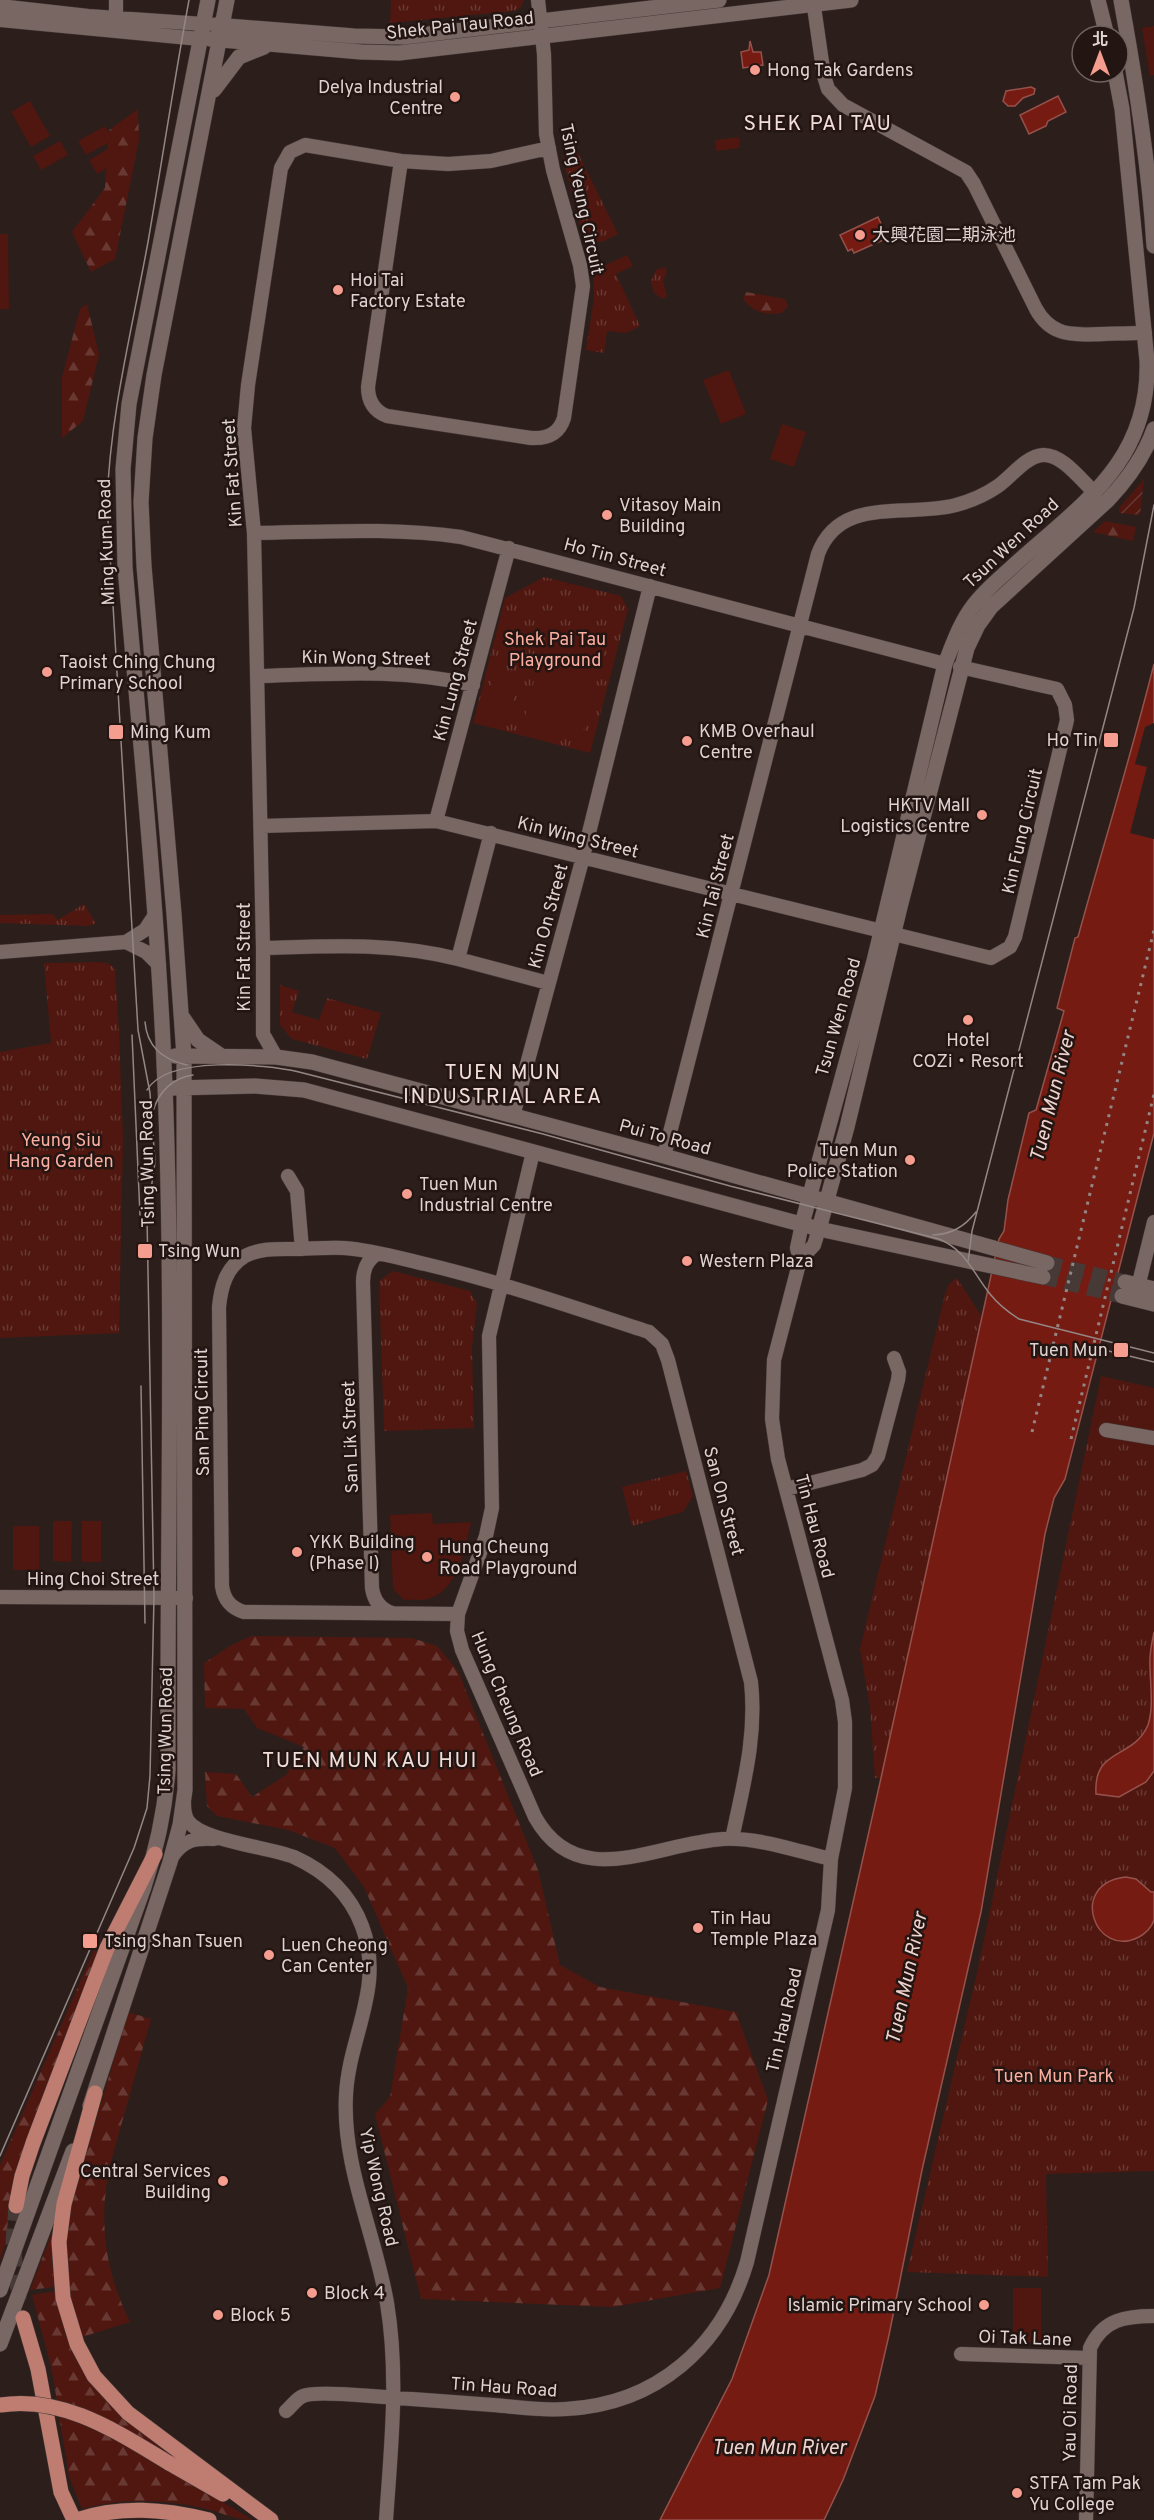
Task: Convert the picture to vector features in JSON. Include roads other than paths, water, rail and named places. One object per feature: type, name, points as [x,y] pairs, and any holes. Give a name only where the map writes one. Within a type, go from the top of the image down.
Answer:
[{"type":"main road","name":"Ming Kum Road","points":[[165,1089],[159,965],[125,567],[123,469],[135,372],[208,0]]},
{"type":"main road","name":"Ming Kum Road","points":[[183,1088],[184,1056],[181,1015],[144,566],[142,470],[154,375],[227,0]]},
{"type":"main road","name":"Shek Pai Tau Road","points":[[221,33],[273,45],[399,53],[719,0]]},
{"type":"main road","name":"Shek Pai Tau Road","points":[[201,31],[393,37],[541,29],[851,0]]},
{"type":"main road","points":[[1098,0],[1104,24]]},
{"type":"main road","points":[[1121,0],[1140,106],[1150,187],[1154,246]]},
{"type":"main road","points":[[209,98],[229,67],[239,57],[273,45]]},
{"type":"main road","name":"Tsun Wen Road","points":[[819,1229],[828,1201],[888,932],[945,664],[962,622],[979,598],[1111,474],[1125,454],[1140,421],[1147,385],[1149,333],[1117,84]]},
{"type":"main road","name":"Tsun Wen Road","points":[[802,1224],[888,932],[960,667],[972,635],[984,615],[1117,491],[1140,461],[1154,429]]},
{"type":"main road","name":"Ho Tin Street","points":[[945,664],[960,667]]},
{"type":"main road","points":[[181,1015],[198,1040],[221,1056]]},
{"type":"main road","name":"Pui To Road","points":[[163,1056],[276,1057],[312,1062],[828,1201],[992,1248],[1045,1270],[987,1264],[819,1229],[304,1090],[255,1086],[165,1089]]},
{"type":"main road","name":"Tsing Wun Road","points":[[0,2344],[95,2093],[172,1857],[184,1803],[187,1746],[183,1088]]},
{"type":"main road","name":"Tsing Wun Road","points":[[0,2290],[155,1854],[166,1799],[168,1770],[169,1334],[165,1089]]},
{"type":"main road","points":[[1130,1290],[1154,1289]]},
{"type":"main road","points":[[1130,1290],[1154,1304]]},
{"type":"main road","points":[[16,2206],[30,2151],[107,1948],[155,1854]]},
{"type":"main road","points":[[95,2093],[64,2204],[59,2242],[63,2298],[77,2344],[94,2376],[128,2412],[271,2520]]},
{"type":"main road","points":[[23,2318],[39,2369],[61,2492],[75,2520],[125,2510],[169,2511],[209,2520]]},
{"type":"main road","points":[[0,2405],[40,2404],[83,2416],[118,2433],[271,2520]]},
{"type":"street","points":[[116,0],[116,18]]},
{"type":"street","name":"Tsing Yeung Circuit","points":[[401,161],[368,387],[371,403],[387,416],[542,438],[557,431],[564,418],[582,286],[578,255],[546,134],[538,0]]},
{"type":"street","points":[[813,2],[823,75],[831,94],[843,105],[966,172],[1043,320],[1067,333],[1149,333]]},
{"type":"street","name":"Shek Pai Tau Road","points":[[0,6],[116,18],[201,31]]},
{"type":"street","name":"Shek Pai Tau Road","points":[[0,20],[86,30],[201,31]]},
{"type":"street","name":"Kin Fat Street","points":[[276,1057],[263,1034],[254,532],[244,428],[245,405],[283,162],[290,152],[305,145],[401,161],[472,163],[511,158],[549,148]]},
{"type":"street","name":"Kin Tai Street","points":[[664,1156],[820,547],[831,531],[846,519],[867,513],[930,509],[966,502],[995,488],[1032,459],[1041,455],[1059,460],[1094,492]]},
{"type":"street","name":"Ho Tin Street","points":[[254,532],[380,530],[461,537],[945,664]]},
{"type":"street","name":"Kin Lung Street","points":[[436,821],[509,548]]},
{"type":"street","name":"Kin On Street","points":[[513,1116],[582,857],[650,586]]},
{"type":"street","name":"Kin Fung Circuit","points":[[888,932],[991,958],[1010,947],[1016,937],[1067,720],[1065,705],[1057,689],[960,667]]},
{"type":"street","name":"Kin Wong Street","points":[[257,676],[402,673],[431,676],[473,685]]},
{"type":"street","name":"Kin Wing Street","points":[[261,826],[436,821],[888,932]]},
{"type":"street","points":[[458,959],[491,833]]},
{"type":"street","points":[[0,952],[126,942],[145,930],[155,915]]},
{"type":"street","points":[[126,942],[146,952],[159,965]]},
{"type":"street","points":[[263,948],[369,945],[419,950],[548,983]]},
{"type":"street","name":"Hung Cheung Road","points":[[533,1152],[500,1283],[489,1343],[493,1483],[491,1514],[486,1536],[458,1614],[457,1631],[462,1650],[535,1817],[552,1840],[576,1856],[606,1860],[714,1840],[732,1839],[831,1859]]},
{"type":"street","points":[[288,1176],[297,1191],[302,1249]]},
{"type":"street","points":[[1130,1290],[1154,1222]]},
{"type":"street","name":"Tin Hau Road","points":[[800,1260],[797,1248],[802,1224]]},
{"type":"street","name":"Tin Hau Road","points":[[286,2411],[299,2398],[309,2394],[555,2410],[595,2406],[650,2387],[678,2369],[705,2343],[732,2302],[747,2262],[828,1910],[831,1859],[844,1788],[842,1700],[775,1439],[772,1379],[778,1340],[800,1260],[814,1245],[819,1229]]},
{"type":"street","name":"San Ping Circuit","points":[[458,1614],[244,1612],[229,1603],[223,1593],[219,1319],[221,1291],[230,1270],[247,1255],[264,1250],[345,1248],[378,1253],[500,1283]]},
{"type":"street","name":"San Lik Street","points":[[378,1253],[365,1267],[363,1282],[372,1588],[375,1601],[395,1614]]},
{"type":"street","name":"San On Street","points":[[500,1283],[649,1332],[662,1344],[666,1352],[751,1682],[753,1716],[751,1752],[732,1839]]},
{"type":"street","points":[[786,1489],[862,1470],[876,1460],[898,1380],[898,1365],[894,1358]]},
{"type":"street","points":[[1106,1430],[1154,1438]]},
{"type":"street","name":"Hing Choi Street","points":[[0,1597],[186,1598]]},
{"type":"street","name":"Yip Wong Road","points":[[184,1803],[186,1818],[192,1825],[225,1840],[283,1853],[320,1872],[333,1882],[348,1900],[365,1935],[371,1977],[348,2073],[346,2126],[351,2159],[387,2302],[394,2362],[394,2398],[386,2515]]},
{"type":"street","name":"Yip Wong Road","points":[[172,1857],[181,1845],[189,1840],[225,1840]]},
{"type":"street","name":"Yau Oi Road","points":[[1086,2520],[1089,2358],[1095,2338],[1103,2328],[1125,2317],[1154,2316]]},
{"type":"street","name":"Oi Tak Lane","points":[[961,2354],[1089,2358]]},
{"type":"water","points":[[750,41],[753,52],[761,52],[763,65],[743,68],[741,52],[749,50]]},
{"type":"water","points":[[1031,87],[1035,89],[1034,94],[1023,98],[1015,106],[1008,106],[1003,101],[1006,91]]},
{"type":"water","points":[[1058,96],[1066,112],[1048,121],[1046,126],[1029,134],[1020,115]]},
{"type":"water","name":"大興花園二期泳池","points":[[878,217],[885,233],[881,235],[883,240],[854,253],[852,249],[848,251],[840,235]]},
{"type":"water","name":"Tuen Mun River","points":[[1154,664],[1154,1133],[1065,1479],[1054,1498],[1045,1534],[981,1912],[922,2170],[875,2396],[843,2480],[824,2520],[660,2520],[732,2379],[769,2275],[999,1239],[1004,1231],[1008,1200],[1029,1113],[1036,1110],[1064,1011],[1057,1008],[1075,938],[1078,937]]},
{"type":"water","points":[[1154,1632],[1154,1771],[1146,1782],[1119,1797],[1096,1794],[1097,1779],[1101,1768],[1107,1761],[1133,1744],[1148,1725],[1151,1703],[1150,1657]]},
{"type":"water","points":[[1126,1877],[1136,1879],[1154,1892],[1154,1920],[1150,1928],[1141,1936],[1123,1941],[1110,1938],[1100,1930],[1094,1918],[1093,1905],[1097,1892],[1108,1882]]},
{"type":"tunnel","points":[[1047,1263],[1125,1282]]},
{"type":"tunnel","points":[[1043,1277],[1122,1296]]},
{"type":"tunnel","points":[[16,2206],[13,2242],[19,2300]]},
{"type":"tram line","points":[[0,2156],[134,1848],[147,1808],[150,1776],[154,1597],[147,1217],[155,1162],[150,1093],[138,1030],[107,503],[117,405],[148,242],[189,0]]},
{"type":"tram line","points":[[968,1262],[972,1231],[1134,608],[1154,505]]},
{"type":"tram line","points":[[145,1022],[149,1039],[158,1051],[171,1060],[187,1065]]},
{"type":"tram line","points":[[132,1035],[140,1215]]},
{"type":"tram line","points":[[147,1090],[158,1079],[174,1071],[195,1067],[241,1065],[284,1069],[543,1134],[730,1186],[939,1239],[956,1249],[993,1298],[1019,1319],[1154,1353]]},
{"type":"tram line","points":[[153,1111],[159,1097],[173,1082],[193,1075]]},
{"type":"tram line","points":[[933,1235],[957,1229],[976,1212]]},
{"type":"tram line","points":[[1092,1347],[1154,1362]]},
{"type":"tram line","points":[[141,1386],[145,1623]]},
{"type":"railway","points":[[1032,1432],[1154,930]]},
{"type":"railway","points":[[1071,1439],[1154,1094]]},
{"type":"place","name":"Hong Tak Gardens","points":[[755,70]]},
{"type":"place","name":"Delya Industrial Centre","points":[[455,97]]},
{"type":"place","name":"大興花園二期泳池","points":[[860,235]]},
{"type":"place","name":"Hoi Tai Factory Estate","points":[[338,290]]},
{"type":"place","name":"Vitasoy Main Building","points":[[607,515]]},
{"type":"place","name":"Taoist Ching Chung Primary School","points":[[47,672]]},
{"type":"place","name":"Ming Kum","points":[[116,732]]},
{"type":"place","name":"Ho Tin","points":[[1111,740]]},
{"type":"place","name":"KMB Overhaul Centre","points":[[687,741]]},
{"type":"place","name":"HKTV Mall Logistics Centre","points":[[982,815]]},
{"type":"place","name":"Hotel COZi‧Resort","points":[[968,1020]]},
{"type":"place","name":"Tuen Mun Police Station","points":[[910,1160]]},
{"type":"place","name":"Tuen Mun Industrial Centre","points":[[407,1194]]},
{"type":"place","name":"Tsing Wun","points":[[145,1251]]},
{"type":"place","name":"Western Plaza","points":[[687,1261]]},
{"type":"place","name":"Tuen Mun","points":[[1121,1350]]},
{"type":"place","name":"YKK Building (Phase I)","points":[[297,1552]]},
{"type":"place","name":"Hung Cheung Road Playground","points":[[427,1557]]},
{"type":"place","name":"Tin Hau Temple Plaza","points":[[698,1928]]},
{"type":"place","name":"Tsing Shan Tsuen","points":[[90,1941]]},
{"type":"place","name":"Luen Cheong Can Center","points":[[269,1955]]},
{"type":"place","name":"Central Services Building","points":[[223,2181]]},
{"type":"place","name":"Block 4","points":[[312,2293]]},
{"type":"place","name":"Islamic Primary School","points":[[984,2305]]},
{"type":"place","name":"Block 5","points":[[218,2315]]},
{"type":"place","name":"STFA Tam Pak Yu College","points":[[1017,2493]]},
{"type":"district","name":"SHEK PAI TAU","points":[[818,123]]},
{"type":"district","name":"TUEN MUN INDUSTRIAL AREA","points":[[503,1084]]},
{"type":"district","name":"TUEN MUN KAU HUI","points":[[370,1760]]},
{"type":"park label","name":"Shek Pai Tau Playground","points":[[555,649]]},
{"type":"park label","name":"Yeung Siu Hang Garden","points":[[61,1150]]},
{"type":"park label","name":"Tuen Mun Park","points":[[1054,2076]]}]
